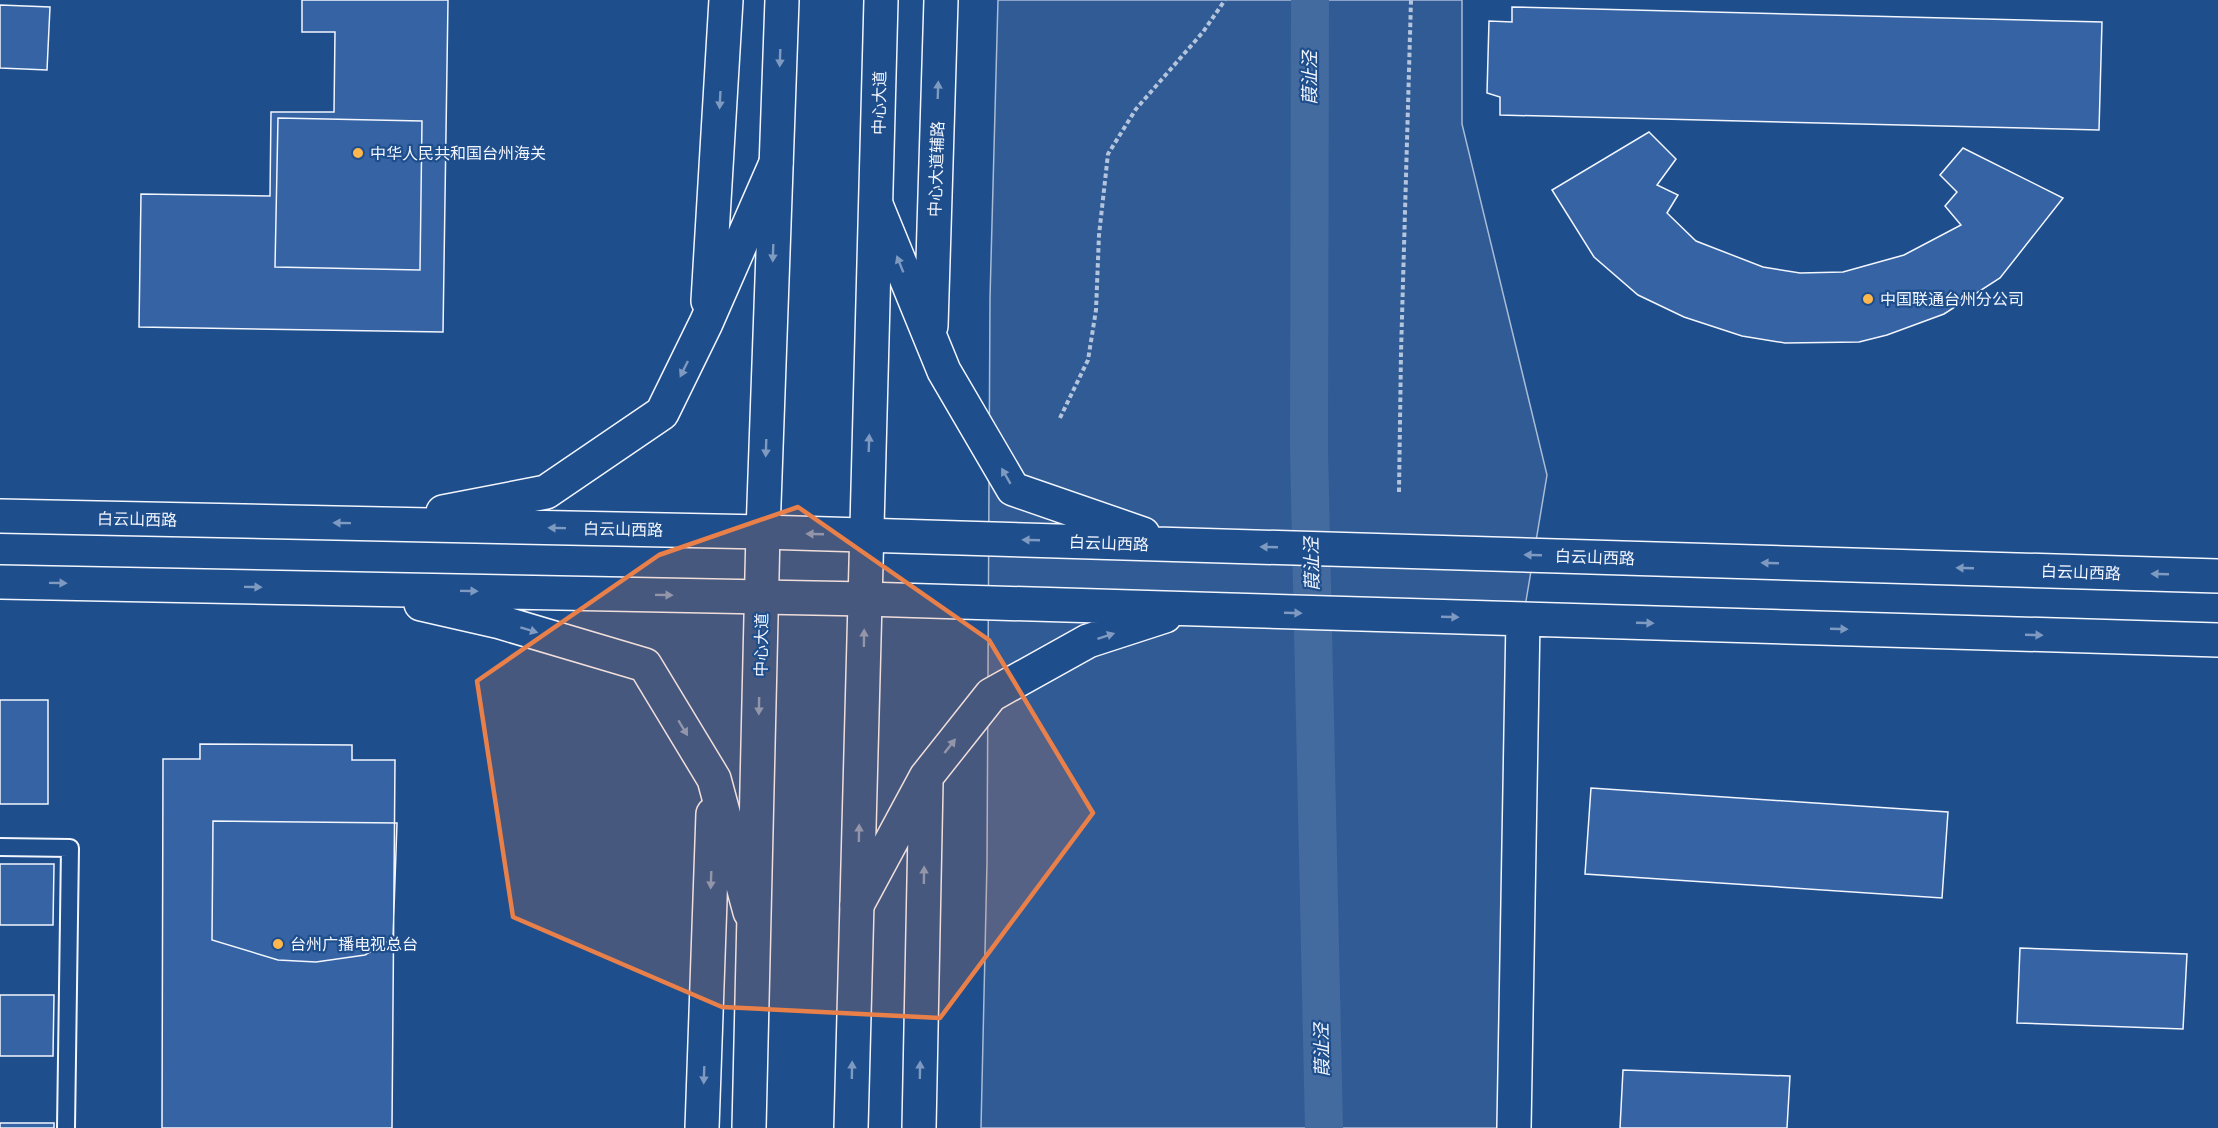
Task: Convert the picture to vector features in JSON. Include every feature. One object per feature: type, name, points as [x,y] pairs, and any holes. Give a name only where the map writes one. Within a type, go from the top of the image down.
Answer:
[{"type":"main road","points":[[706,323],[726,0]]},
{"type":"main road","name":"中心大道","points":[[749,1128],[763,532],[782,0]]},
{"type":"main road","name":"中心大道","points":[[851,1128],[881,0]]},
{"type":"main road","name":"中心大道辅路","points":[[930,337],[941,0]]},
{"type":"main road","name":"中心大道","points":[[383,524],[546,492],[662,413],[706,323],[776,162]]},
{"type":"main road","name":"中心大道","points":[[877,207],[944,370],[1013,489],[1173,544]]},
{"type":"main road","name":"白云山西路","points":[[0,516],[763,532],[2218,576]]},
{"type":"main road","points":[[0,582],[865,599],[2218,640]]},
{"type":"main road","points":[[349,589],[500,622],[645,665],[714,779],[754,925]]},
{"type":"main road","name":"中心大道","points":[[857,905],[926,777],[991,695],[1088,641],[1187,609]]},
{"type":"main road","points":[[1514,1128],[1523,619]]},
{"type":"main road","points":[[919,1128],[926,777]]},
{"type":"main road","points":[[702,1128],[714,779]]},
{"type":"lane","points":[[0,847],[70,848],[66,1128]]},
{"type":"path","points":[[1060,418],[1088,360],[1096,310],[1099,236],[1108,154],[1136,109],[1203,32],[1225,0]]},
{"type":"path","points":[[1399,492],[1411,0]]},
{"type":"highlighted area","points":[[798,507],[989,640],[1093,813],[940,1018],[722,1007],[513,917],[477,681],[659,555]]},
{"type":"shaded area","points":[[998,0],[1462,0],[1462,124],[1547,475],[1523,619],[1514,1128],[981,1128],[987,863],[990,298]]},
{"type":"building","name":"中华人民共和国台州海关","points":[[302,0],[448,0],[443,332],[139,327],[141,194],[270,196],[271,112],[334,112],[335,32],[302,32]]},
{"type":"building","points":[[0,5],[50,7],[47,70],[0,68]]},
{"type":"building","points":[[1512,7],[2102,22],[2099,130],[1500,115],[1500,97],[1487,93],[1489,21],[1512,22]]},
{"type":"building","points":[[278,118],[422,121],[420,270],[275,267]]},
{"type":"building","points":[[1649,132],[1676,159],[1657,185],[1678,195],[1667,213],[1696,241],[1763,267],[1800,273],[1843,272],[1904,255],[1961,225],[1945,206],[1957,192],[1940,175],[1963,148],[2063,198],[2000,278],[1944,314],[1887,335],[1859,342],[1785,343],[1742,336],[1684,317],[1638,295],[1594,257],[1552,190]]},
{"type":"building","points":[[0,700],[48,700],[48,804],[0,804]]},
{"type":"building","name":"台州广播电视总台","points":[[200,744],[352,745],[352,760],[395,760],[392,1128],[162,1128],[163,759],[200,759]]},
{"type":"building","points":[[1591,788],[1948,812],[1942,898],[1585,874]]},
{"type":"building","points":[[213,821],[397,823],[393,938],[365,955],[316,962],[278,960],[212,940]]},
{"type":"building","points":[[0,864],[54,864],[53,925],[0,925]]},
{"type":"building","points":[[2020,948],[2187,954],[2183,1029],[2017,1023]]},
{"type":"building","points":[[0,995],[54,995],[53,1056],[0,1056]]},
{"type":"building","points":[[1623,1070],[1790,1076],[1787,1128],[1620,1128]]},
{"type":"building","points":[[0,1123],[54,1123],[54,1128],[0,1128]]},
{"type":"waterway","name":"葭沚泾","points":[[1310,0],[1309,449],[1324,1128]]},
{"type":"place","name":"中华人民共和国台州海关","points":[[358,153]]},
{"type":"place","name":"中国联通台州分公司","points":[[1868,299]]},
{"type":"place","name":"台州广播电视总台","points":[[278,944]]}]
